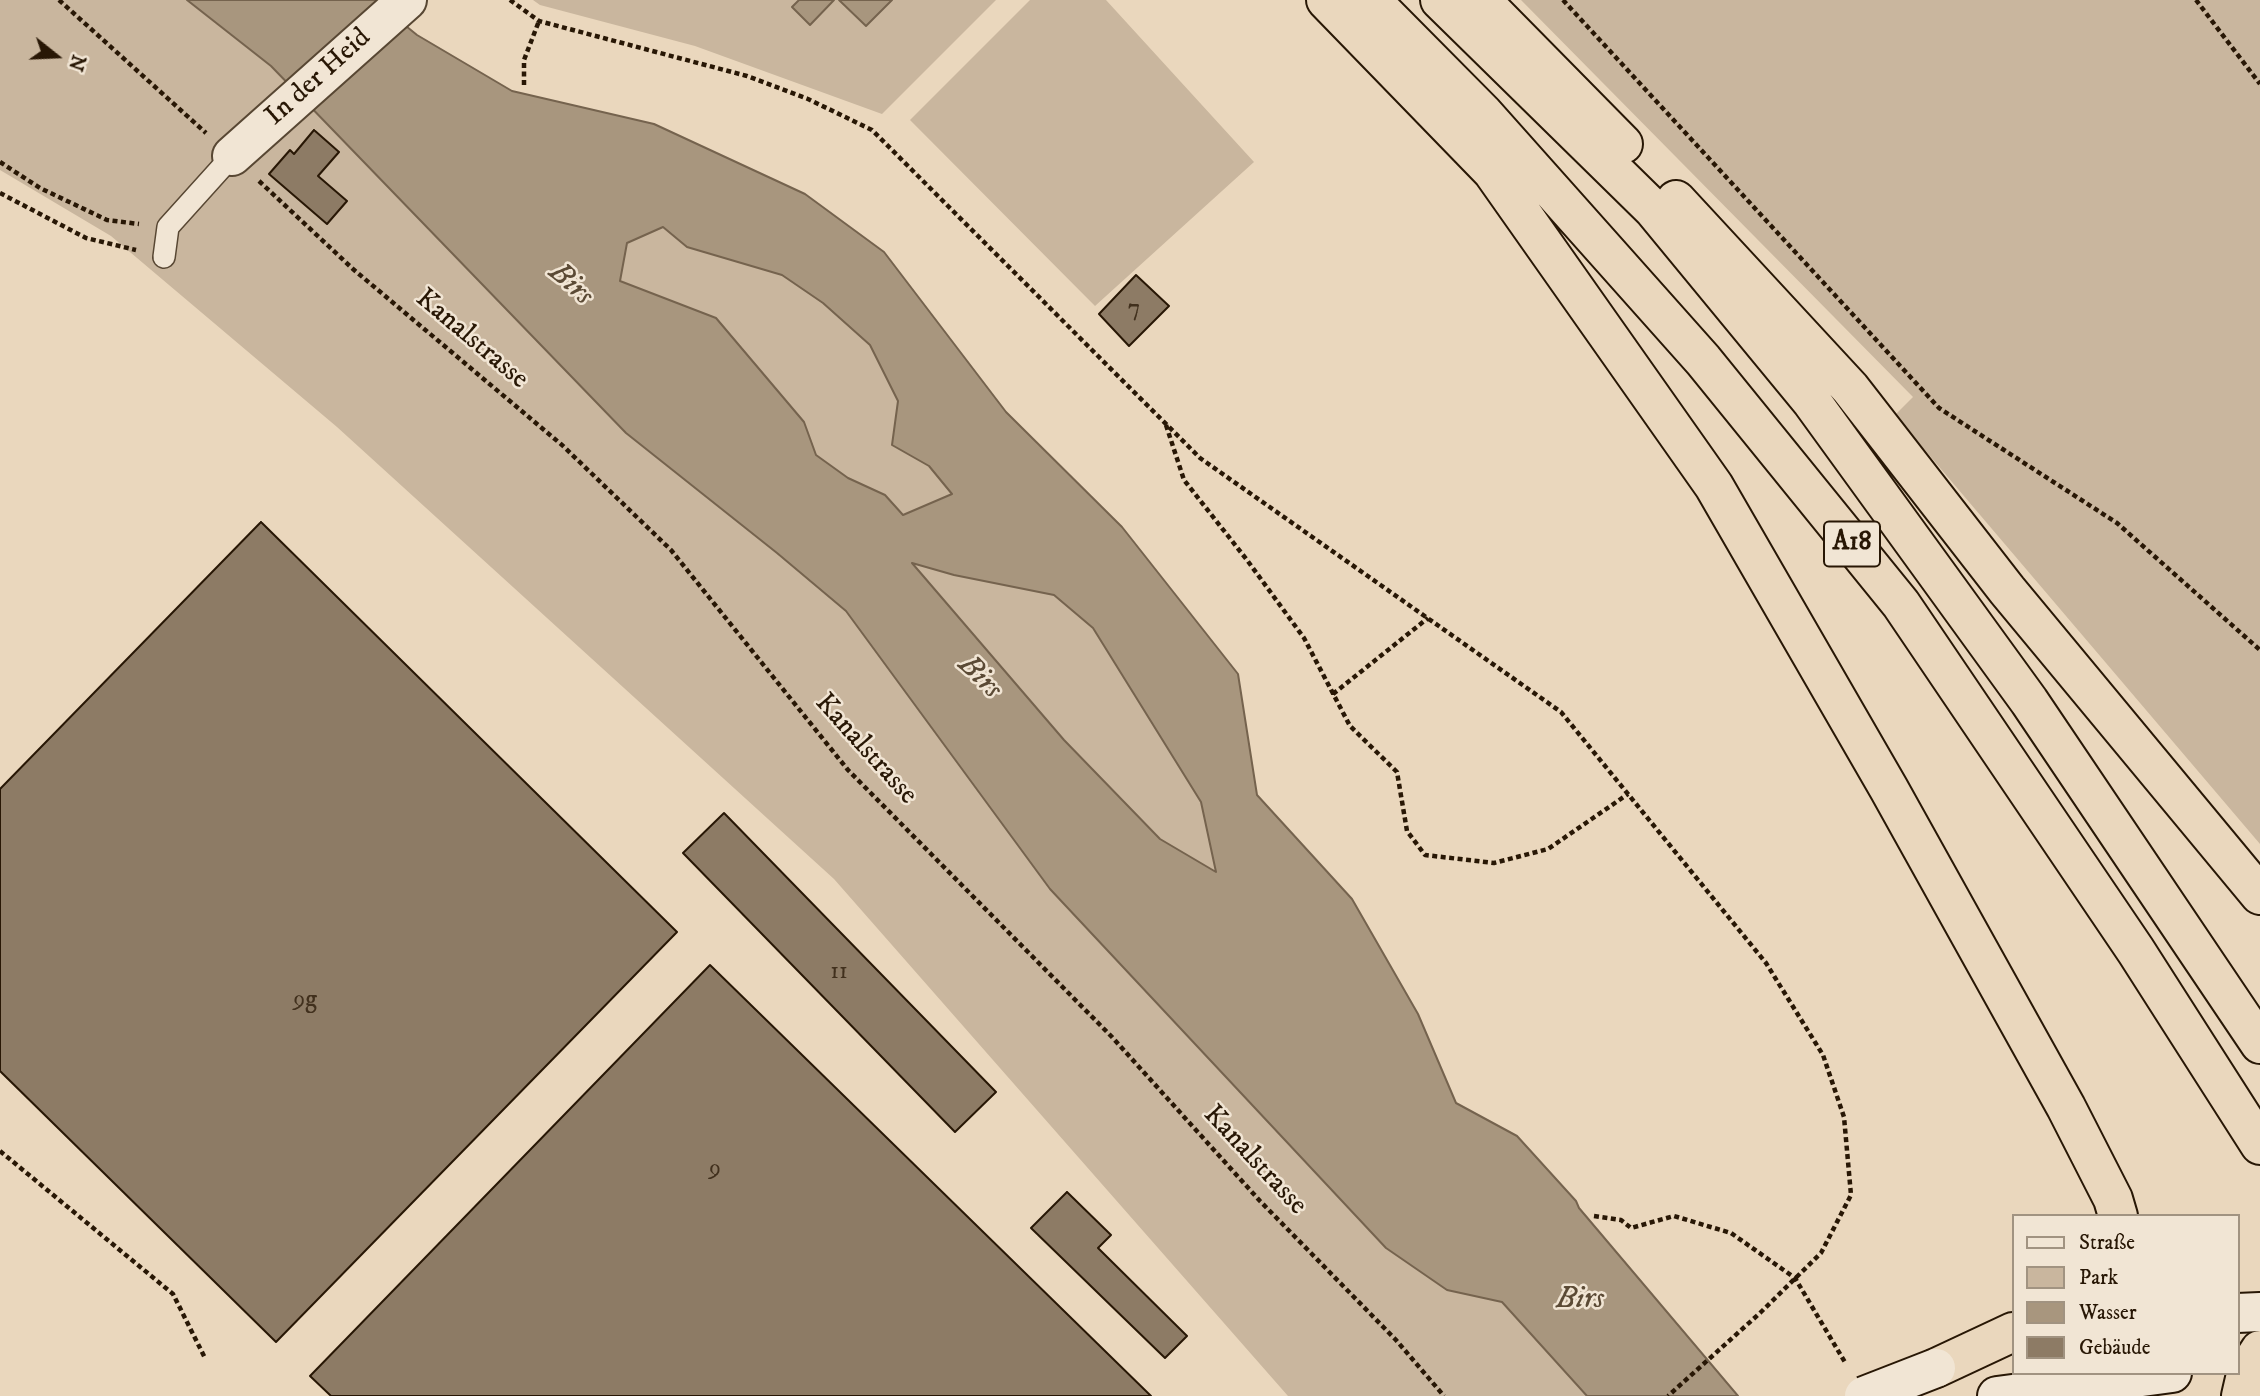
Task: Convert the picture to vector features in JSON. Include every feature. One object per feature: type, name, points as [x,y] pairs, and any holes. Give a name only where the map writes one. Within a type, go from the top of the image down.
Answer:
[{"type":"highway","points":[[1326,0],[1492,171],[1714,486],[1889,789],[2066,1107],[2117,1214]]},
{"type":"highway","name":"A18","points":[[1371,0],[1483,113],[1703,360],[1901,604],[2136,951],[2260,1145]]},
{"type":"highway","name":"A18","points":[[1440,0],[1653,209],[1812,402],[2029,701],[2260,1044]]},
{"type":"highway","points":[[1481,0],[1633,153],[1850,388],[2007,590],[2260,895]]},
{"type":"highway","points":[[2089,1214],[2090,1157]]},
{"type":"highway","points":[[1936,1368],[2011,1333]]},
{"type":"main road","name":"In der Heid","points":[[232,156],[407,0]]},
{"type":"main road","points":[[2239,1313],[2260,1312]]},
{"type":"main road","points":[[1856,1382],[1936,1368],[2011,1349]]},
{"type":"main road","points":[[1997,1396],[2157,1375]]},
{"type":"lane","points":[[164,257],[168,227],[232,156]]},
{"type":"path","name":"Kanalstrasse","points":[[59,0],[353,269],[562,445],[671,550],[848,770],[1112,1037],[1260,1201],[1396,1340],[1444,1396]]},
{"type":"path","points":[[510,0],[539,21],[747,76],[808,99],[872,130],[1200,458],[1561,712],[1766,962],[1823,1055],[1844,1117],[1851,1195],[1821,1253],[1760,1313],[1668,1396]]},
{"type":"path","points":[[1563,0],[1938,408],[2117,523],[2260,650]]},
{"type":"path","points":[[2196,0],[2260,85]]},
{"type":"path","points":[[524,85],[524,60],[539,21]]},
{"type":"path","points":[[0,162],[40,188],[107,220],[168,227]]},
{"type":"path","points":[[0,193],[86,238],[164,257]]},
{"type":"path","points":[[1165,424],[1184,481],[1304,638],[1350,726],[1397,772],[1407,831],[1425,855],[1494,863],[1548,849],[1628,794]]},
{"type":"path","points":[[1334,694],[1428,618]]},
{"type":"path","points":[[0,1151],[173,1294],[205,1357]]},
{"type":"path","points":[[1594,1216],[1621,1220],[1631,1228],[1674,1216],[1731,1233],[1795,1278],[1856,1382]]},
{"type":"green space","points":[[0,0],[187,0],[271,66],[626,433],[846,611],[1050,889],[1386,1248],[1447,1290],[1502,1302],[1587,1396],[1288,1396],[834,879],[337,427],[111,236],[0,170]]},
{"type":"green space","points":[[533,0],[996,0],[882,114],[695,46],[540,5]]},
{"type":"green space","points":[[1030,0],[1106,0],[1254,162],[1095,306],[910,120]]},
{"type":"green space","points":[[1521,0],[2260,0],[2260,844],[1895,415],[1913,397]]},
{"type":"green space","points":[[663,227],[687,247],[782,275],[823,303],[870,345],[898,401],[892,445],[929,466],[953,493],[903,516],[885,495],[848,478],[816,455],[804,422],[620,282],[626,244]]},
{"type":"green space","points":[[911,563],[954,575],[1054,595],[1093,628],[1201,802],[1217,872],[1160,839],[1064,740]]},
{"type":"water","name":"Birs","points":[[187,0],[374,0],[417,35],[512,91],[654,124],[805,194],[884,252],[1006,412],[1122,527],[1238,674],[1257,795],[1352,899],[1418,1014],[1456,1103],[1517,1136],[1576,1201],[1579,1208],[1738,1396],[1587,1396],[1502,1302],[1447,1290],[1386,1248],[1050,889],[846,611],[626,433],[271,66]],"holes":[[[663,227],[687,247],[782,275],[823,303],[870,345],[898,401],[892,445],[929,466],[952,494],[903,515],[885,495],[848,478],[816,455],[804,422],[716,318],[620,281],[627,243]],[[912,563],[954,575],[1054,595],[1093,628],[1201,802],[1216,872],[1160,839],[1064,740]]]},
{"type":"water","points":[[799,0],[834,0],[810,25],[792,7]]},
{"type":"water","points":[[839,0],[892,0],[866,26]]},
{"type":"building","points":[[314,130],[339,152],[318,176],[347,201],[327,224],[269,174],[290,150],[294,154]]},
{"type":"building","points":[[1136,275],[1169,306],[1129,346],[1099,314]]},
{"type":"building","points":[[261,522],[677,932],[276,1342],[0,1071],[0,789]]},
{"type":"building","points":[[724,813],[996,1092],[955,1132],[683,853]]},
{"type":"building","points":[[710,965],[1151,1396],[331,1396],[310,1376]]},
{"type":"building","points":[[1067,1192],[1111,1235],[1098,1248],[1187,1336],[1165,1358],[1031,1228]]}]
